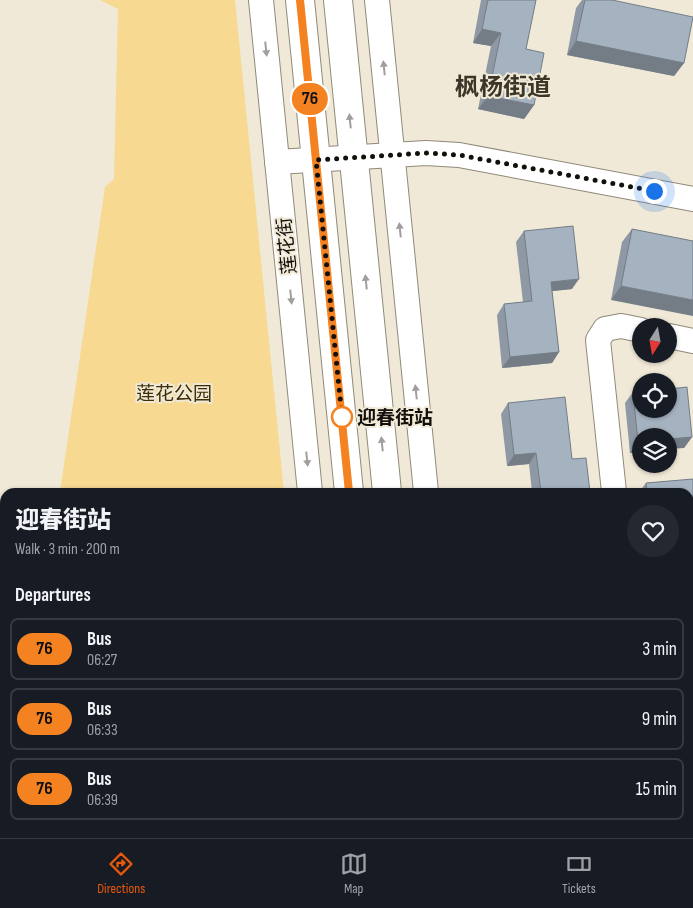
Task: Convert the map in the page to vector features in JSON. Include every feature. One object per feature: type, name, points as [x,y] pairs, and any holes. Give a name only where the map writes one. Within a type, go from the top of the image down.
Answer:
[{"type":"main road","name":"莲花街","points":[[300,0],[349,488]]},
{"type":"main road","points":[[338,0],[387,488]]},
{"type":"street","name":"莲花街","points":[[261,0],[310,488]]},
{"type":"street","points":[[377,0],[426,488]]},
{"type":"street","points":[[277,162],[426,153],[459,155],[693,199]]},
{"type":"street","points":[[614,488],[598,340],[605,329],[621,326],[632,328]]},
{"type":"street","points":[[678,338],[693,341]]},
{"type":"green space","name":"莲花公园","points":[[100,0],[235,0],[284,488],[61,488],[105,187],[114,179],[118,9]]},
{"type":"building","points":[[488,0],[536,0],[526,49],[544,53],[534,105],[488,96],[501,33],[482,29]]},
{"type":"building","points":[[585,0],[612,0],[693,17],[684,63],[576,41]]},
{"type":"building","points":[[573,226],[579,279],[551,282],[559,352],[510,357],[504,304],[532,301],[524,231]]},
{"type":"building","points":[[632,229],[693,241],[693,300],[621,286]]},
{"type":"building","points":[[687,387],[692,437],[677,438],[677,428],[637,428],[636,418],[677,418],[677,388]]},
{"type":"building","points":[[565,397],[572,459],[586,458],[590,488],[540,488],[536,453],[514,455],[508,403]]},
{"type":"building","points":[[693,479],[693,488],[647,488],[646,483]]},
{"type":"bus line","name":"76","points":[[300,0],[349,488]]},
{"type":"place","name":"迎春街站","points":[[342,417]]},
{"type":"district","name":"枫杨街道","points":[[503,87]]},
{"type":"route","points":[[342,417],[316,160],[426,153],[459,155],[654,191]]}]
